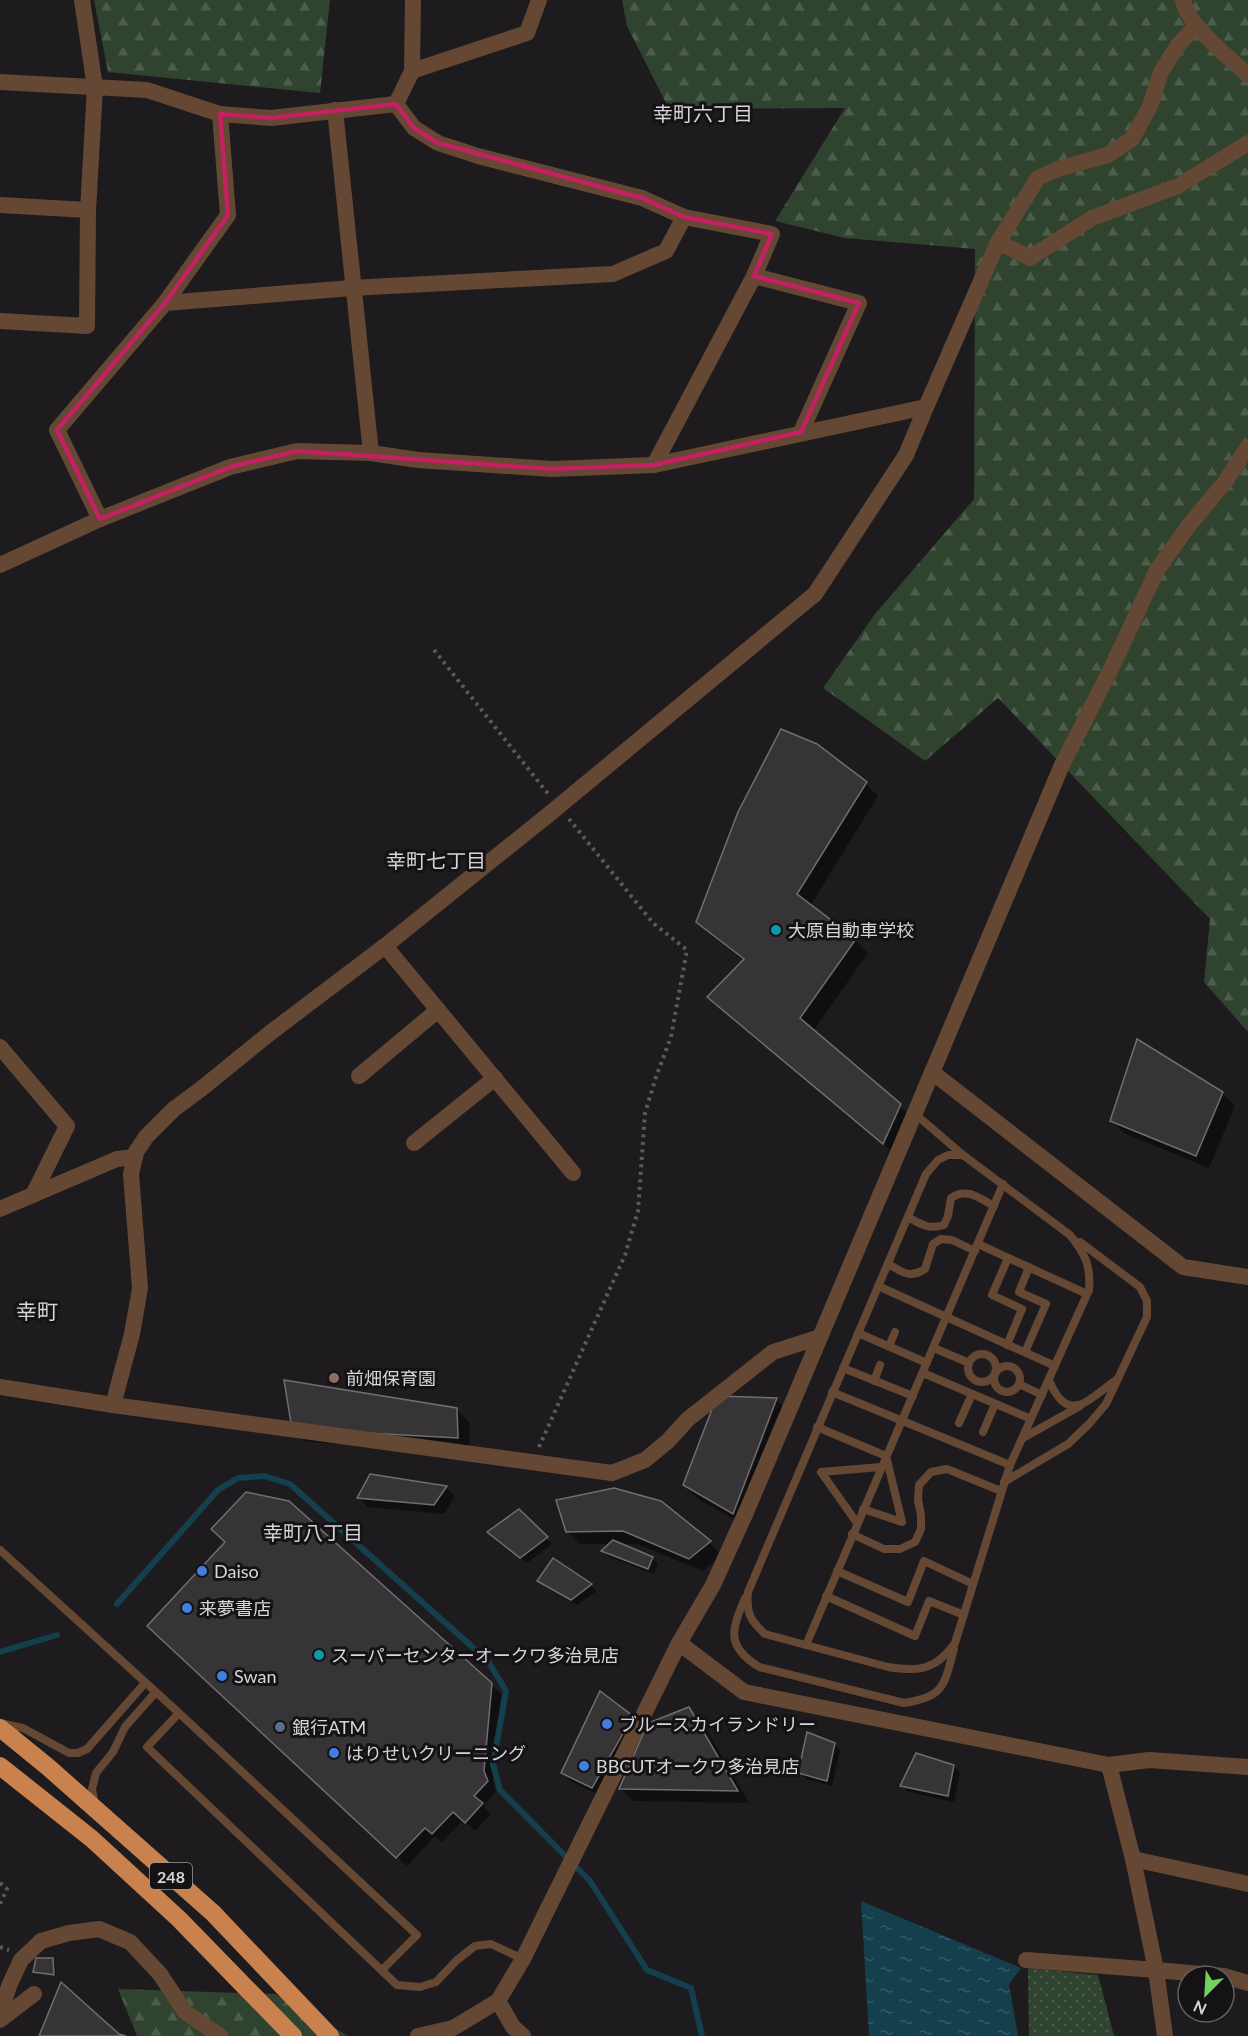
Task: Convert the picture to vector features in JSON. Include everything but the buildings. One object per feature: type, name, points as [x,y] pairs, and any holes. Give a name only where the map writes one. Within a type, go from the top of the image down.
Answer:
[{"type":"highway","name":"248","points":[[0,1728],[48,1767],[213,1913],[330,2036]]},
{"type":"highway","name":"248","points":[[0,1766],[92,1839],[179,1919],[293,2036]]},
{"type":"street","points":[[0,321],[87,326],[88,210],[95,87],[82,0]]},
{"type":"street","points":[[396,104],[412,71],[413,0]]},
{"type":"street","points":[[412,71],[527,33],[539,0]]},
{"type":"street","points":[[1183,0],[1196,26],[1248,75]]},
{"type":"street","points":[[113,1405],[132,1334],[140,1288],[131,1174],[136,1152],[146,1137],[174,1109],[385,946],[815,594],[846,543],[906,455],[998,242],[1038,178],[1058,169],[1108,155],[1132,139],[1150,106],[1161,72],[1178,45],[1196,26]]},
{"type":"street","points":[[0,82],[147,90],[220,114],[271,118],[396,104]]},
{"type":"street","points":[[396,104],[414,128],[438,143],[478,156],[642,198],[684,217],[772,234],[754,276],[654,465]]},
{"type":"street","points":[[335,110],[371,453]]},
{"type":"street","points":[[100,519],[57,430],[165,303],[228,215],[220,114]]},
{"type":"street","points":[[998,242],[1030,258],[1092,218],[1178,186],[1248,143]]},
{"type":"street","points":[[0,205],[88,210]]},
{"type":"street","points":[[165,303],[352,288],[613,274],[666,251],[684,217]]},
{"type":"street","points":[[754,276],[859,303],[801,432]]},
{"type":"street","points":[[0,565],[100,519],[230,467],[297,451],[371,453],[418,460],[552,469],[654,465],[926,406]]},
{"type":"street","points":[[418,2036],[453,2028],[498,2001],[523,1959],[679,1643],[713,1585],[747,1510],[1062,765],[1112,667],[1157,570],[1190,524],[1225,482],[1248,447]]},
{"type":"street","points":[[385,946],[573,1173]]},
{"type":"street","points":[[359,1076],[438,1010]]},
{"type":"street","points":[[0,1047],[67,1126],[33,1194]]},
{"type":"street","points":[[932,1072],[1183,1267],[1248,1277]]},
{"type":"street","points":[[414,1143],[495,1078]]},
{"type":"street","points":[[0,1209],[117,1159],[135,1157]]},
{"type":"street","points":[[0,1387],[113,1405],[612,1473],[645,1460],[688,1419],[773,1352],[820,1337]]},
{"type":"street","points":[[679,1643],[744,1692],[1109,1765],[1149,1760],[1248,1767]]},
{"type":"street","points":[[1109,1765],[1133,1859],[1156,1970],[1165,2036]]},
{"type":"street","points":[[1133,1859],[1248,1884]]},
{"type":"street","points":[[0,2017],[9,1986],[21,1960],[41,1941],[69,1933],[99,1929],[129,1942],[160,1974],[185,2012],[220,2036]]},
{"type":"street","points":[[1026,1960],[1176,1972]]},
{"type":"street","points":[[0,2017],[34,1994]]},
{"type":"street","points":[[498,2001],[513,2027],[523,2036]]},
{"type":"lane","points":[[914,1113],[963,1155],[1140,1287],[1147,1301],[1147,1317],[1106,1404],[1068,1444],[1005,1482]]},
{"type":"lane","points":[[963,1155],[948,1155],[938,1160],[926,1174],[736,1620],[734,1634],[736,1646],[745,1658],[759,1667],[904,1703],[925,1700],[937,1692],[945,1681],[1010,1465],[1088,1294],[1090,1272],[1083,1252],[1070,1235]]},
{"type":"lane","points":[[806,1645],[1003,1184]]},
{"type":"lane","points":[[908,1216],[926,1227],[944,1226],[951,1198],[958,1193],[968,1192],[994,1206]]},
{"type":"lane","points":[[888,1264],[907,1274],[917,1275],[926,1269],[933,1244],[941,1239],[952,1240],[1008,1258],[1088,1294]]},
{"type":"lane","points":[[1007,1345],[1022,1309],[992,1296],[1008,1258]]},
{"type":"lane","points":[[1025,1353],[1046,1304],[1019,1292],[1029,1268]]},
{"type":"lane","points":[[878,1286],[1055,1366]]},
{"type":"lane","points":[[889,1346],[895,1332]]},
{"type":"lane","points":[[858,1333],[927,1363]]},
{"type":"lane","points":[[934,1348],[969,1363]]},
{"type":"lane","points":[[995,1374],[985,1382],[976,1381],[969,1374],[969,1363],[977,1356],[986,1355],[993,1360],[995,1374],[996,1386],[1003,1391],[1015,1390],[1019,1384],[1019,1374],[1014,1368],[1005,1366],[995,1374]]},
{"type":"lane","points":[[874,1381],[880,1365]]},
{"type":"lane","points":[[843,1368],[912,1396]]},
{"type":"lane","points":[[923,1373],[1031,1419]]},
{"type":"lane","points":[[1023,1438],[1080,1406],[1118,1379]]},
{"type":"lane","points":[[1049,1380],[1061,1402],[1080,1406]]},
{"type":"lane","points":[[1019,1384],[1042,1395]]},
{"type":"lane","points":[[832,1392],[1010,1465]]},
{"type":"lane","points":[[959,1423],[972,1394]]},
{"type":"lane","points":[[983,1432],[995,1404]]},
{"type":"lane","points":[[817,1427],[886,1456]]},
{"type":"lane","points":[[863,1509],[902,1522],[886,1456]]},
{"type":"lane","points":[[857,1523],[821,1472],[881,1467]]},
{"type":"lane","points":[[852,1534],[884,1549],[900,1549],[915,1542],[921,1528],[919,1485],[931,1472],[947,1470],[1001,1491]]},
{"type":"lane","points":[[0,1550],[417,1935],[383,1969]]},
{"type":"lane","points":[[837,1571],[908,1602],[924,1561],[973,1584]]},
{"type":"lane","points":[[748,1593],[746,1606],[753,1623],[765,1634],[888,1667],[908,1670],[928,1667],[945,1657],[955,1642]]},
{"type":"lane","points":[[826,1596],[915,1636],[929,1601],[964,1615]]},
{"type":"lane","points":[[0,1722],[23,1728],[69,1753],[78,1754],[87,1749],[145,1683]]},
{"type":"lane","points":[[96,1810],[92,1789],[96,1773],[113,1752],[125,1727],[155,1693]]},
{"type":"lane","points":[[179,1713],[147,1746],[383,1969],[397,1985],[420,1987],[436,1982],[457,1960],[475,1946],[491,1944],[523,1959]]},
{"type":"path","points":[[435,650],[653,923],[687,950],[671,1037],[645,1113],[638,1211],[625,1255],[533,1462]]},
{"type":"path","points":[[0,1883],[7,1889],[0,1904]]},
{"type":"highlighted area","points":[[396,104],[414,128],[438,143],[642,198],[684,217],[772,234],[754,276],[859,303],[801,432],[654,465],[552,469],[297,451],[230,467],[100,519],[57,430],[165,303],[228,215],[220,114],[271,118]]},
{"type":"green space","points":[[94,0],[330,0],[320,93],[108,72]]},
{"type":"green space","points":[[622,0],[1248,0],[1248,1032],[1204,982],[1210,919],[998,698],[925,761],[823,688],[875,614],[974,499],[975,249],[845,238],[775,221],[845,108],[669,109],[627,26]]},
{"type":"green space","points":[[1028,1968],[1098,1975],[1114,2036],[1029,2036]]},
{"type":"green space","points":[[118,1989],[275,1994],[348,2036],[137,2036]]},
{"type":"water","points":[[861,1901],[1021,1968],[1009,1984],[1018,2036],[869,2036]]},
{"type":"waterway","points":[[117,1604],[218,1490],[238,1478],[264,1476],[290,1484],[488,1661],[506,1691],[493,1764],[500,1790],[590,1881],[647,1970],[691,1988],[702,2036]]},
{"type":"waterway","points":[[0,1652],[57,1635]]},
{"type":"place","name":"大原自動車学校","points":[[776,930]]},
{"type":"place","name":"前畑保育園","points":[[334,1378]]},
{"type":"place","name":"Daiso","points":[[202,1571]]},
{"type":"place","name":"来夢書店","points":[[187,1608]]},
{"type":"place","name":"スーパーセンターオークワ多治見店","points":[[319,1655]]},
{"type":"place","name":"Swan","points":[[222,1676]]},
{"type":"place","name":"ブルースカイランドリー","points":[[607,1724]]},
{"type":"place","name":"銀行ATM","points":[[280,1727]]},
{"type":"place","name":"はりせいクリーニング","points":[[334,1753]]},
{"type":"place","name":"BBCUTオークワ多治見店","points":[[584,1766]]},
{"type":"district","name":"幸町六丁目","points":[[703,113]]},
{"type":"district","name":"幸町七丁目","points":[[436,860]]},
{"type":"district","name":"幸町","points":[[37,1310]]},
{"type":"district","name":"幸町八丁目","points":[[313,1532]]}]
